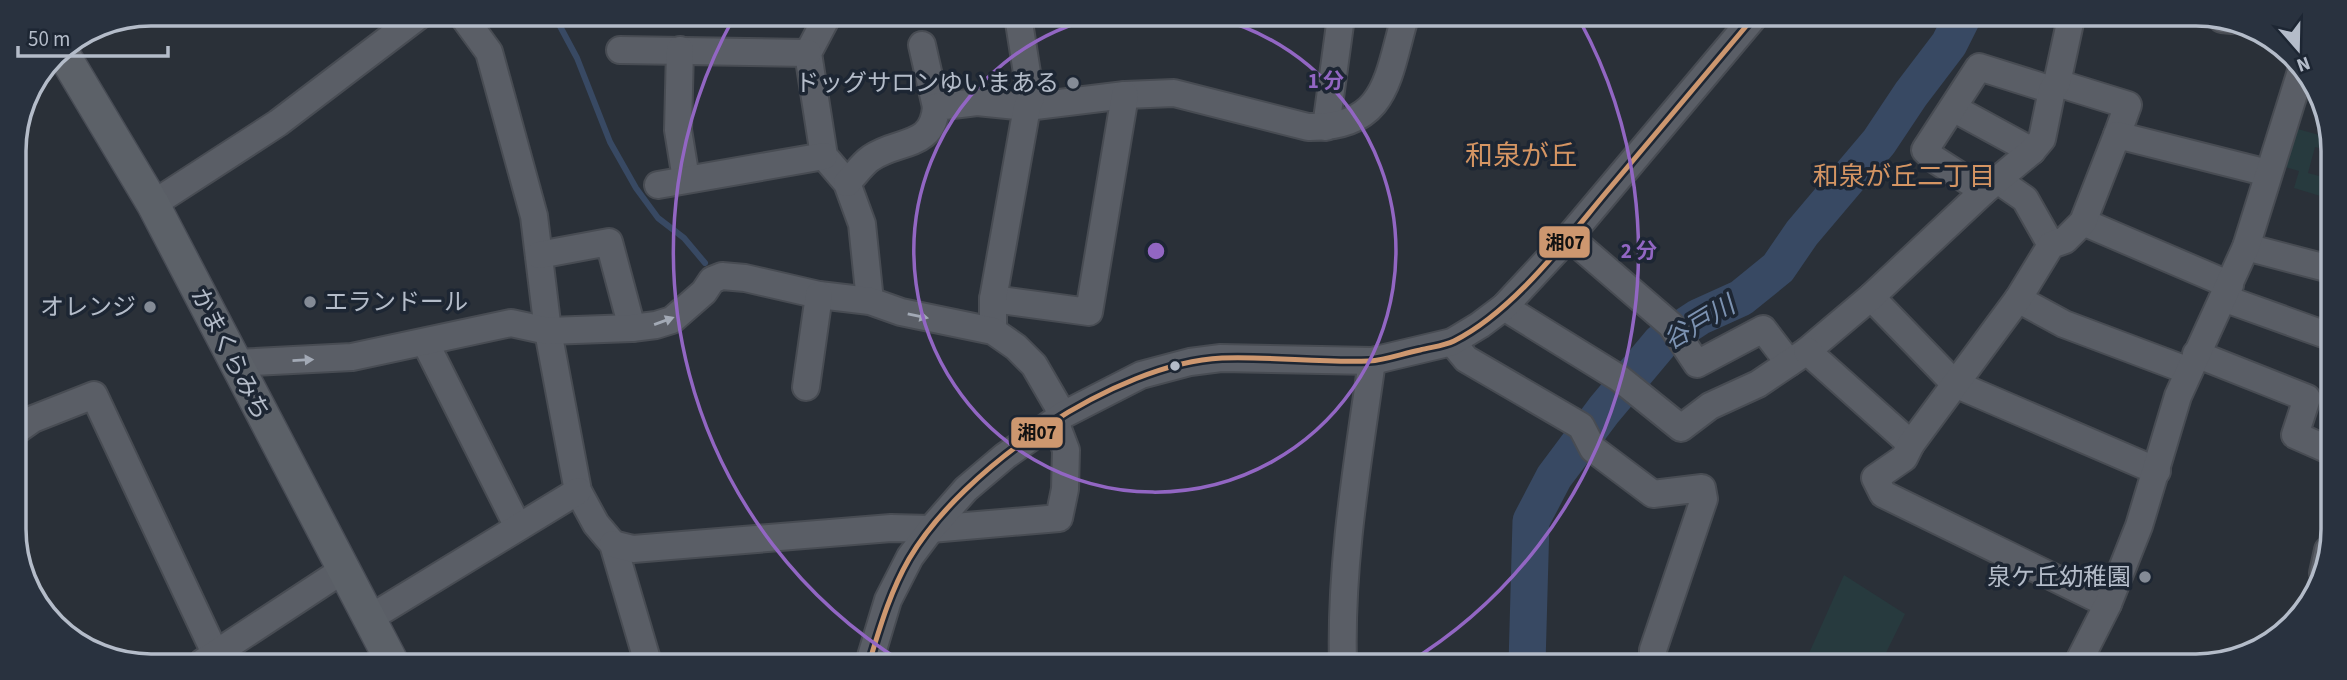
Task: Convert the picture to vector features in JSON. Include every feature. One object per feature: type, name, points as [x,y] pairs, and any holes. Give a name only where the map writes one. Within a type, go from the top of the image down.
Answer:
[{"type":"main road","name":"かまくらみち","points":[[67,59],[153,204],[388,654]]},
{"type":"street","points":[[153,204],[278,123],[406,26]]},
{"type":"street","points":[[469,26],[489,52],[530,202],[548,331],[578,491],[596,524],[613,544],[646,654]]},
{"type":"street","points":[[823,26],[808,54],[824,156],[847,183],[862,224],[870,302]]},
{"type":"street","points":[[993,331],[993,299],[1027,107],[1031,99],[1020,26]]},
{"type":"street","points":[[1326,127],[1340,26]]},
{"type":"street","points":[[936,107],[977,102],[1027,107],[1125,95],[1174,93],[1308,127],[1326,127],[1357,118],[1377,101],[1385,86],[1402,26]]},
{"type":"street","points":[[872,654],[888,600],[910,557],[931,529],[966,489],[1005,456],[1059,418],[1140,375],[1190,362],[1221,358],[1372,361],[1452,342],[1504,307],[1569,237],[1745,26]]},
{"type":"street","points":[[1504,307],[1625,382],[1681,428],[1710,406],[1758,384],[1798,357],[1871,297],[2032,152],[2042,139],[2069,26]]},
{"type":"street","points":[[847,183],[871,158],[926,135],[935,119],[936,107],[922,45]]},
{"type":"street","points":[[620,50],[808,54]]},
{"type":"street","points":[[680,50],[678,130],[685,178]]},
{"type":"street","points":[[2051,246],[2025,199],[1934,159],[1925,150],[1979,67],[2128,105],[2083,222],[2065,240],[2051,246],[2018,299],[1910,444],[1904,458],[1875,478],[1882,494],[2108,604]]},
{"type":"street","points":[[2083,653],[2108,604],[2139,526],[2178,396],[2246,247],[2297,84]]},
{"type":"street","points":[[993,299],[1089,312],[1125,95]]},
{"type":"street","points":[[1953,108],[2032,152]]},
{"type":"street","points":[[2117,135],[2268,173]]},
{"type":"street","points":[[658,185],[685,178],[824,156]]},
{"type":"street","points":[[2083,222],[2227,292],[2321,333]]},
{"type":"street","points":[[1569,237],[1674,330],[1697,364],[1763,329],[1910,444]]},
{"type":"street","points":[[539,255],[609,242],[632,328]]},
{"type":"street","points":[[2246,247],[2321,266]]},
{"type":"street","points":[[235,363],[352,357],[510,323],[548,331],[656,325],[671,320],[704,292],[712,280],[722,276],[870,302],[901,312],[993,331],[1016,346],[1034,365],[1059,418],[1066,450],[1065,489],[1059,518],[931,529],[891,528],[633,549],[613,544]]},
{"type":"street","points":[[806,387],[819,295]]},
{"type":"street","points":[[1871,297],[1955,384],[2157,471]]},
{"type":"street","points":[[2018,299],[2064,324],[2307,398],[2295,435],[2321,446]]},
{"type":"street","points":[[425,342],[519,527]]},
{"type":"street","points":[[1452,342],[1466,359],[1587,437],[1653,494],[1702,488],[1704,499],[1653,653]]},
{"type":"street","points":[[1343,653],[1345,587],[1359,451],[1372,361]]},
{"type":"street","points":[[26,424],[94,395],[222,654]]},
{"type":"street","points":[[370,618],[578,491]]},
{"type":"street","points":[[224,654],[343,570]]},
{"type":"green space","points":[[2294,128],[2320,135],[2321,149],[2315,147],[2308,173],[2321,177],[2321,196],[2294,188],[2299,171],[2282,166]]},
{"type":"green space","points":[[1844,575],[1905,614],[1886,653],[1809,653]]},
{"type":"waterway","points":[[560,26],[577,58],[610,142],[636,188],[658,218],[684,238],[705,263]]},
{"type":"waterway","name":"谷戸川","points":[[1527,653],[1531,521],[1554,477],[1604,410],[1661,342],[1699,317],[1741,298],[1778,268],[1802,233],[1879,142],[1949,44],[1958,26]]},
{"type":"transit line","name":"湘07","points":[[872,654],[902,571],[933,524],[965,490],[1003,457],[1046,426],[1090,400],[1136,379],[1180,364],[1222,358],[1369,361],[1442,345],[1476,328],[1538,273],[1746,26]]},
{"type":"place","name":"ドッグサロンゆいまある","points":[[1073,83]]},
{"type":"place","name":"エランドール","points":[[310,302]]},
{"type":"place","name":"オレンジ","points":[[150,307]]},
{"type":"place","name":"泉ケ丘幼稚園","points":[[2145,577]]},
{"type":"district","name":"和泉が丘","points":[[1521,156]]},
{"type":"district","name":"和泉が丘二丁目","points":[[1904,176]]}]
